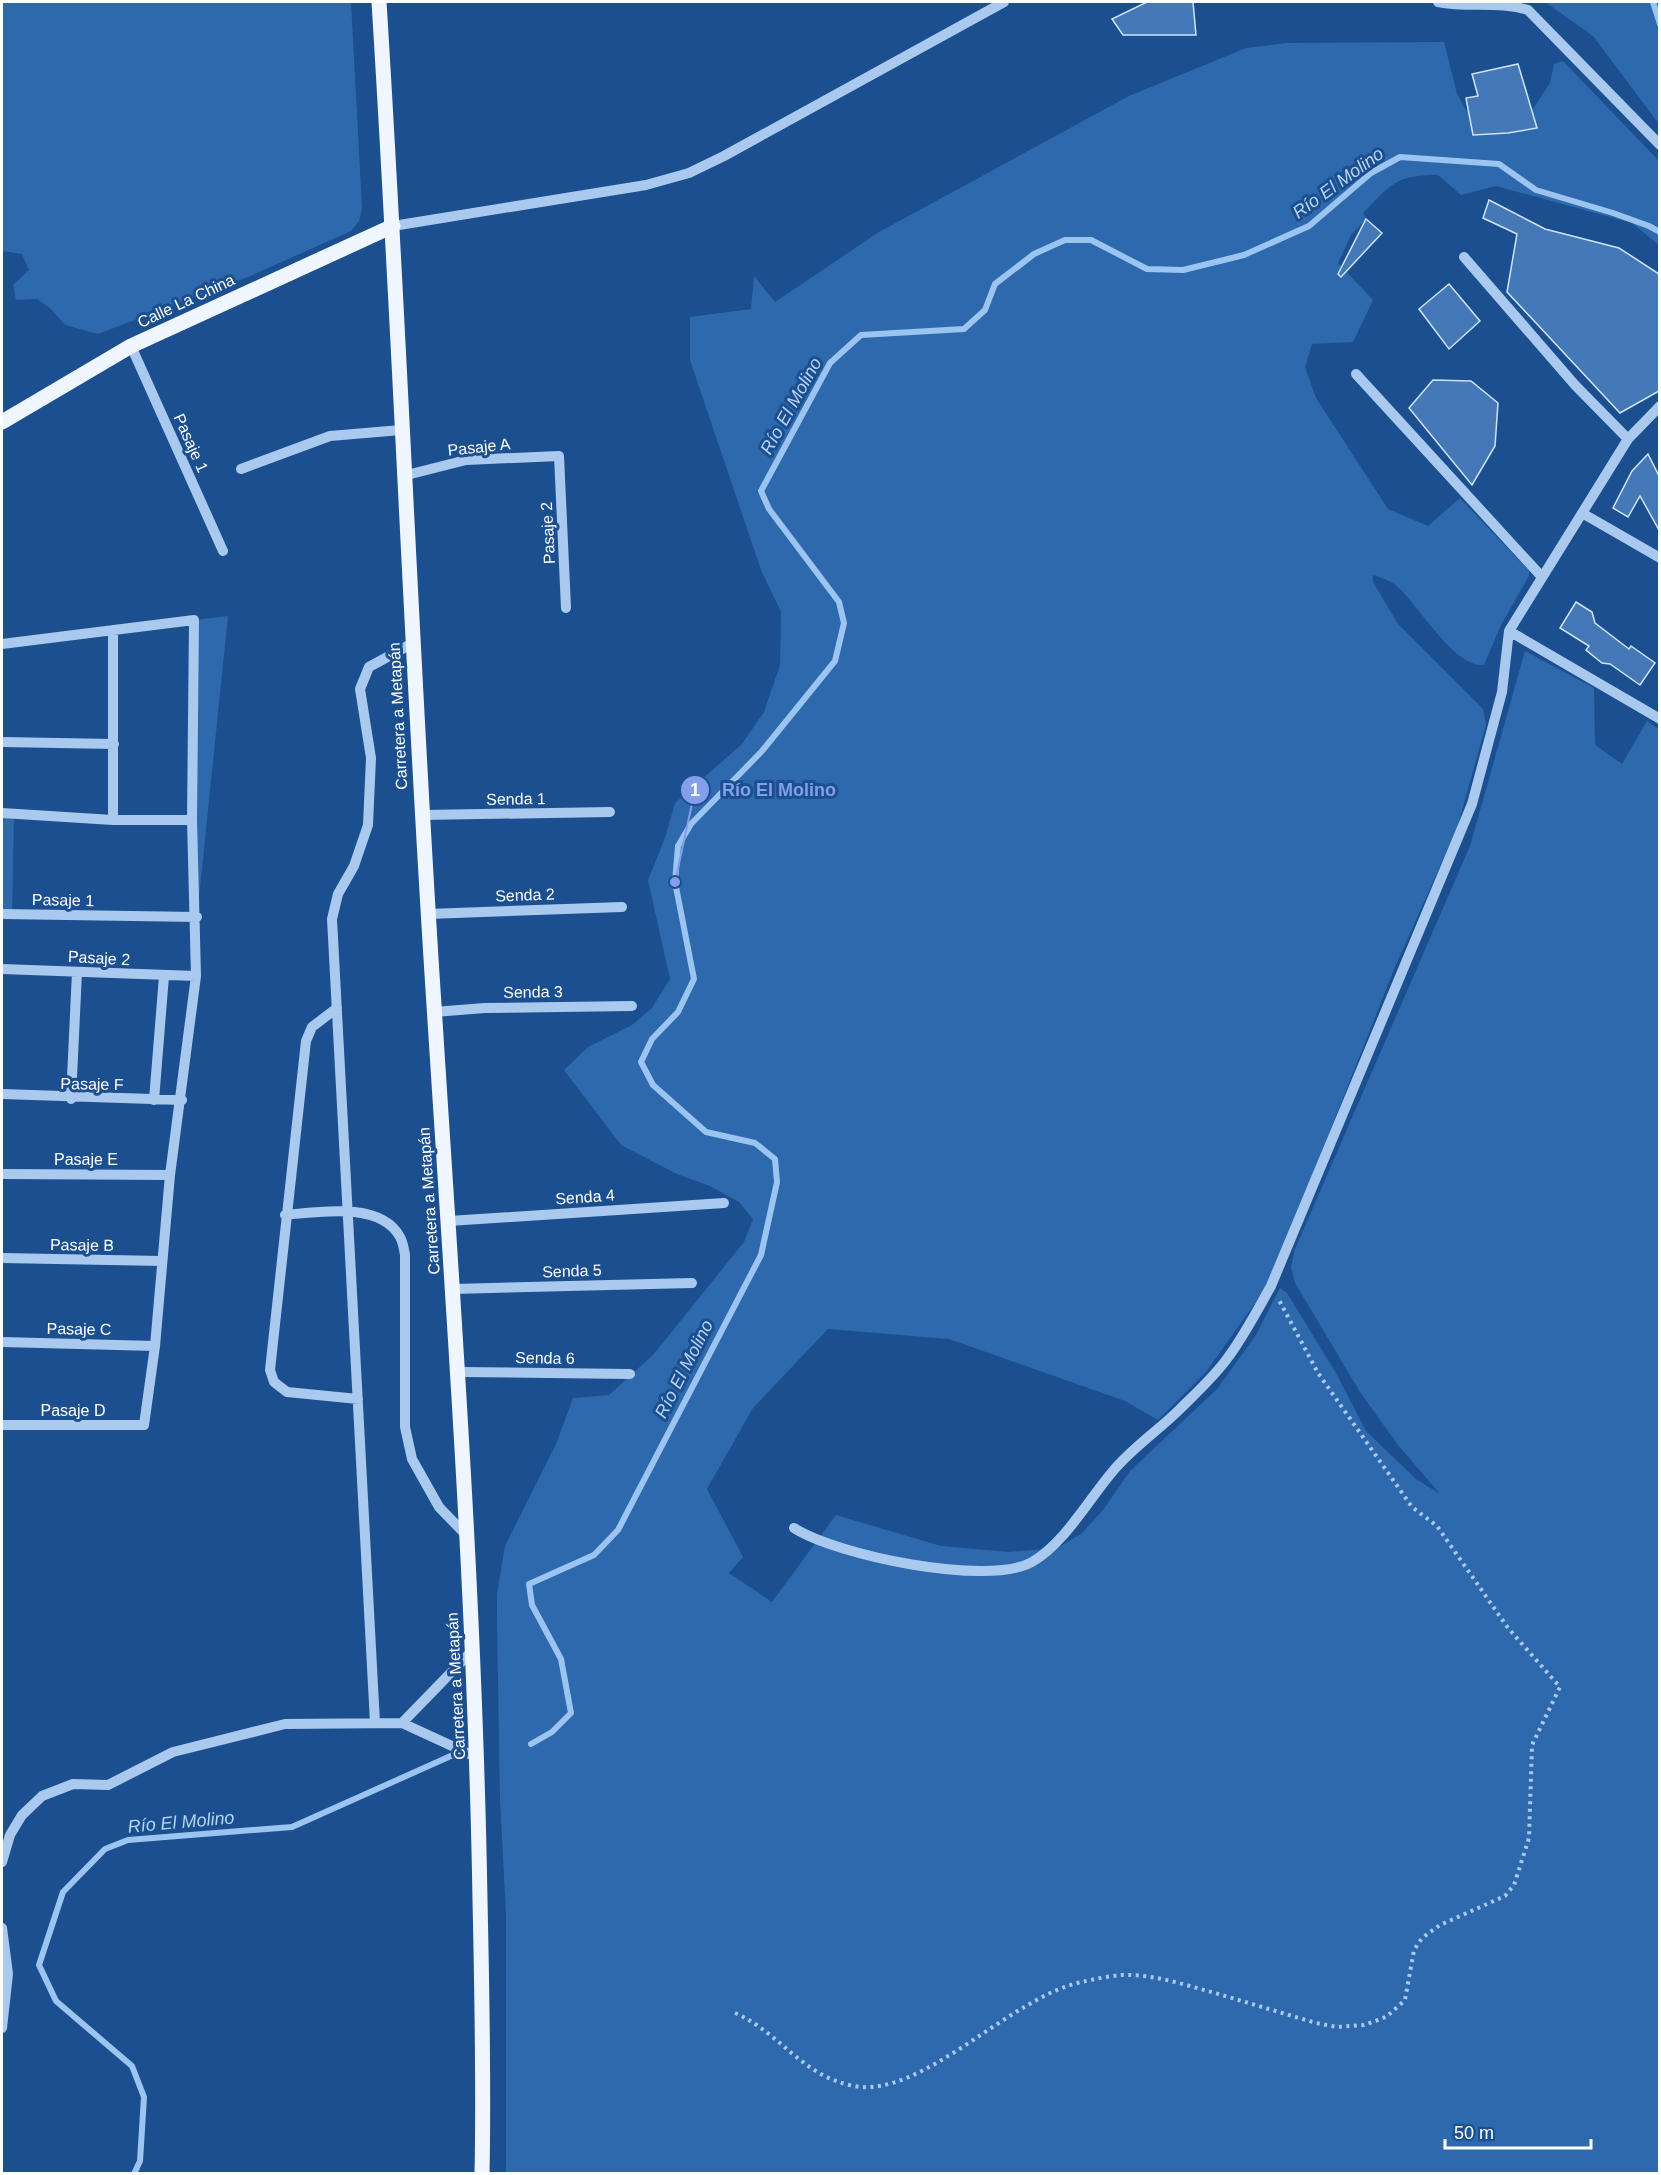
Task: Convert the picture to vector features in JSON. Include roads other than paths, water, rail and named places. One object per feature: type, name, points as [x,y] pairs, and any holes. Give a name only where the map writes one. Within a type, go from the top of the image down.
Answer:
[{"type":"main road","name":"Carretera a Metapán","points":[[379,2],[393,226],[412,643],[434,1012],[460,1372],[468,1538],[478,1758],[483,2029],[482,2174]]},
{"type":"main road","name":"Calle La China","points":[[2,422],[131,346],[393,226]]},
{"type":"street","points":[[393,226],[646,184],[688,173],[724,156],[1004,2]]},
{"type":"street","points":[[1438,2],[1460,6],[1501,5],[1528,10],[1659,145]]},
{"type":"street","points":[[1464,257],[1575,385],[1628,440]]},
{"type":"street","name":"Pasaje 1","points":[[131,346],[223,551]]},
{"type":"street","points":[[1356,374],[1542,577]]},
{"type":"street","points":[[794,1528],[823,1543],[918,1565],[994,1571],[1013,1569],[1032,1562],[1079,1515],[1114,1469],[1181,1408],[1229,1357],[1271,1286],[1472,804],[1502,692],[1509,631],[1628,440],[1659,406]]},
{"type":"street","points":[[241,470],[330,436],[401,430]]},
{"type":"street","name":"Pasaje A","points":[[404,476],[466,460],[559,456]]},
{"type":"street","name":"Pasaje 2","points":[[559,456],[566,608]]},
{"type":"street","points":[[1582,513],[1659,558]]},
{"type":"street","points":[[2,644],[194,620],[192,820],[197,917],[196,976],[182,1101],[170,1175],[155,1346]]},
{"type":"street","points":[[113,630],[113,820]]},
{"type":"street","points":[[1509,631],[1659,719]]},
{"type":"street","points":[[375,1723],[332,919],[338,894],[354,866],[368,825],[371,758],[360,689],[369,667],[412,643]]},
{"type":"street","points":[[2,742],[114,744]]},
{"type":"street","name":"Senda 1","points":[[422,815],[610,812]]},
{"type":"street","points":[[2,813],[113,820],[192,820]]},
{"type":"street","name":"Senda 2","points":[[428,914],[622,907]]},
{"type":"street","name":"Pasaje 1","points":[[2,915],[197,917]]},
{"type":"street","name":"Pasaje 2","points":[[2,969],[196,976]]},
{"type":"street","points":[[71,1099],[77,972]]},
{"type":"street","points":[[154,1100],[164,976]]},
{"type":"street","name":"Senda 3","points":[[434,1012],[485,1008],[632,1006]]},
{"type":"street","points":[[337,1008],[312,1027],[306,1041],[285,1215],[270,1370],[274,1383],[287,1392],[358,1400]]},
{"type":"street","name":"Pasaje F","points":[[2,1095],[182,1101]]},
{"type":"street","name":"Pasaje E","points":[[2,1174],[170,1175]]},
{"type":"street","name":"Senda 4","points":[[449,1221],[724,1203]]},
{"type":"street","points":[[285,1215],[347,1209],[386,1222],[400,1236],[405,1255],[405,1427],[412,1459],[439,1507],[468,1538]]},
{"type":"street","name":"Pasaje B","points":[[2,1258],[162,1261]]},
{"type":"street","name":"Senda 5","points":[[453,1289],[692,1283]]},
{"type":"street","name":"Pasaje C","points":[[2,1342],[155,1346]]},
{"type":"street","name":"Pasaje D","points":[[2,1425],[144,1425],[155,1346]]},
{"type":"street","name":"Senda 6","points":[[460,1372],[630,1374]]},
{"type":"street","points":[[402,1723],[472,1651]]},
{"type":"street","points":[[2,1862],[10,1835],[22,1815],[42,1796],[73,1784],[108,1785],[173,1752],[285,1724],[402,1723],[478,1758]]},
{"type":"street","points":[[2,1928],[8,1974],[2,2028]]},
{"type":"waterway","name":"Río El Molino","points":[[1653,2],[1660,24]]},
{"type":"waterway","name":"Río El Molino","points":[[531,1744],[552,1732],[571,1713],[561,1659],[532,1605],[529,1584],[594,1555],[618,1530],[761,1255],[777,1182],[775,1159],[755,1143],[706,1132],[653,1085],[641,1062],[652,1039],[678,1012],[694,979],[675,882],[678,846],[691,824],[762,751],[835,661],[844,623],[839,602],[769,509],[761,491],[830,363],[861,335],[964,329],[985,310],[995,284],[1034,254],[1065,240],[1091,240],[1147,269],[1183,270],[1244,255],[1309,226],[1371,173],[1400,157],[1499,164],[1536,190],[1613,213],[1660,232]]},
{"type":"waterway","name":"Río El Molino","points":[[134,2174],[140,2161],[144,2097],[132,2066],[56,2001],[39,1965],[63,1892],[105,1849],[128,1840],[292,1827],[453,1755]]},
{"type":"place","name":"Río El Molino","points":[[675,882]]}]
